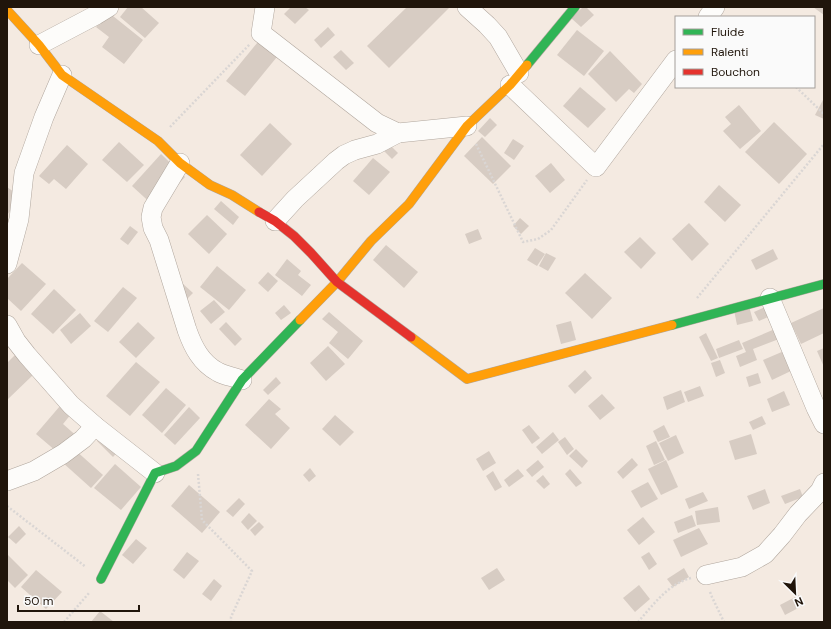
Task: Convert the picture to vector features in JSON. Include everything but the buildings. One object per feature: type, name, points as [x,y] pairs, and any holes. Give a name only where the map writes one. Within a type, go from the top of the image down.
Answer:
[{"type":"street","points":[[265,7],[261,33],[372,119],[398,133]]},
{"type":"street","points":[[467,7],[498,36],[514,79],[596,167],[675,61]]},
{"type":"street","points":[[101,579],[155,473],[176,466],[196,451],[242,380],[337,282],[371,241],[409,204],[467,126],[514,79],[575,7]]},
{"type":"street","points":[[709,16],[715,7]]},
{"type":"street","points":[[39,45],[107,8]]},
{"type":"street","points":[[7,10],[39,45],[62,75],[158,141],[180,163],[210,185],[232,195],[275,221],[303,244],[337,282],[467,379],[824,284]]},
{"type":"street","points":[[7,264],[19,219],[24,173],[44,117],[62,75]]},
{"type":"street","points":[[275,221],[295,200],[344,155],[355,150],[377,144],[398,133],[467,126]]},
{"type":"street","points":[[180,163],[153,208],[150,217],[153,228],[192,344],[203,361],[218,373],[242,380]]},
{"type":"street","points":[[770,298],[824,424]]},
{"type":"street","points":[[7,325],[16,341],[70,405],[155,473]]},
{"type":"street","points":[[7,481],[34,472],[63,454],[83,439],[95,426]]},
{"type":"street","points":[[706,575],[742,567],[765,554],[798,514],[820,491],[824,483]]},
{"type":"path","points":[[158,141],[261,33]]},
{"type":"path","points":[[797,88],[824,114]]},
{"type":"path","points":[[467,126],[523,242],[538,239],[551,230],[596,167]]},
{"type":"path","points":[[696,300],[824,144]]},
{"type":"path","points":[[196,451],[202,520],[252,571],[231,617],[231,622]]},
{"type":"path","points":[[7,506],[101,579],[64,622]]},
{"type":"path","points":[[638,622],[665,592],[685,580],[706,575],[712,597],[724,622]]},
{"type":"traffic: fast","points":[[527,65],[575,7]]},
{"type":"traffic: fast","points":[[672,325],[824,284]]},
{"type":"traffic: fast","points":[[101,579],[155,473],[176,466],[196,451],[242,380],[300,320]]},
{"type":"traffic: slow","points":[[7,10],[39,45],[62,75],[158,141],[180,163],[210,185],[232,195],[259,212]]},
{"type":"traffic: slow","points":[[300,320],[337,282],[371,241],[409,204],[467,126],[510,85],[527,65]]},
{"type":"traffic: slow","points":[[411,337],[467,379],[672,325]]},
{"type":"traffic: jam","points":[[259,212],[275,221],[294,236],[337,282],[411,337]]}]
